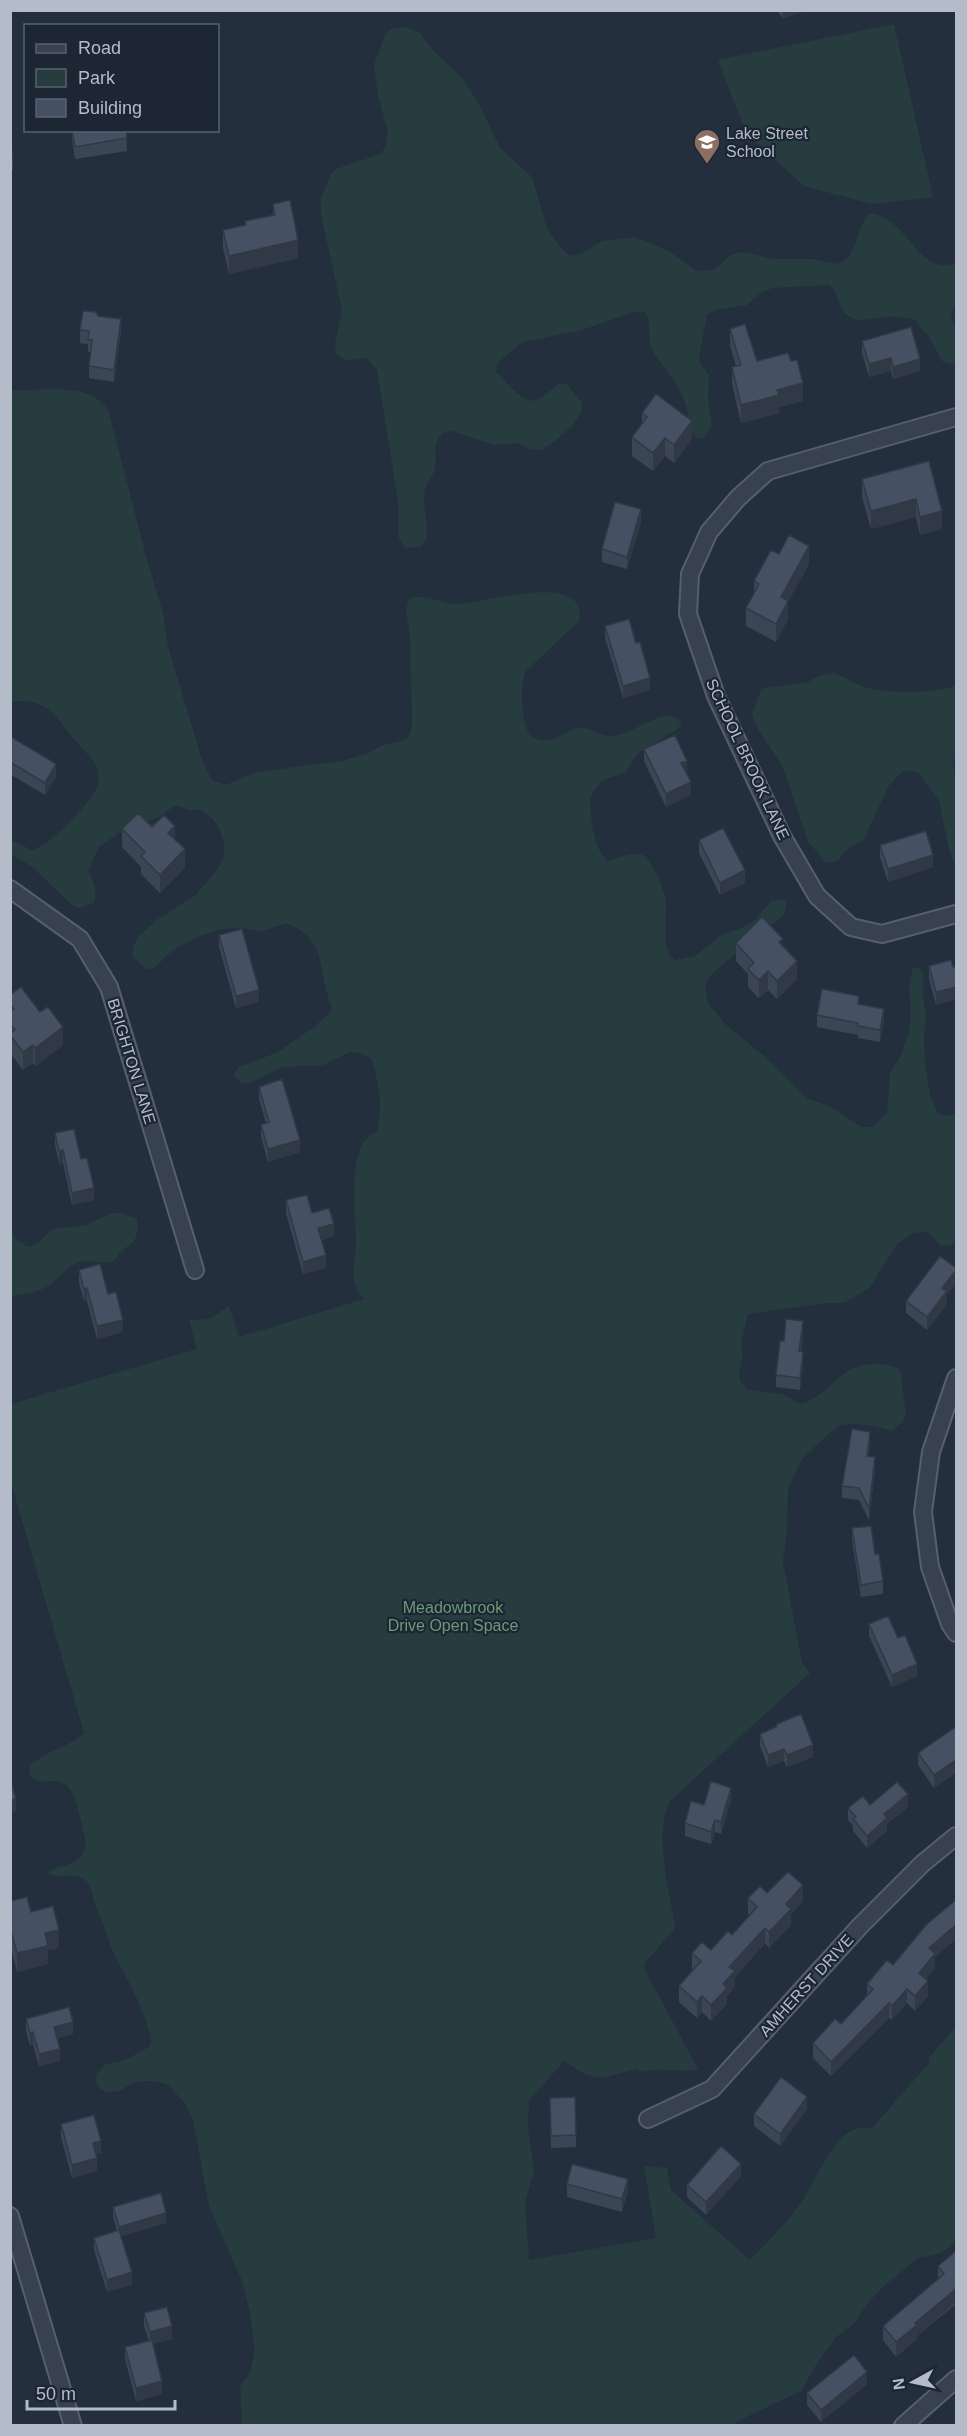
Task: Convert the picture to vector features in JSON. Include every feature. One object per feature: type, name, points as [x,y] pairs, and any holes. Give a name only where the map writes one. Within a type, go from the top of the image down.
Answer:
[{"type":"street","name":"SCHOOL BROOK LANE","points":[[957,417],[768,471],[738,498],[709,532],[690,574],[688,614],[716,696],[782,836],[817,896],[851,927],[882,934],[957,914]]},
{"type":"street","name":"BRIGHTON LANE","points":[[10,889],[80,939],[109,987],[195,1270]]},
{"type":"street","points":[[957,1377],[931,1452],[922,1512],[930,1567],[950,1624],[957,1633]]},
{"type":"street","name":"AMHERST DRIVE","points":[[648,2119],[712,2089],[860,1926],[922,1864],[957,1836]]},
{"type":"street","points":[[10,2216],[73,2426]]},
{"type":"street","points":[[903,2426],[957,2379]]},
{"type":"green space","points":[[894,24],[933,197],[872,204],[804,186],[746,133],[718,60]]},
{"type":"green space","points":[[405,27],[419,32],[431,48],[462,78],[479,104],[500,148],[532,177],[547,229],[559,246],[570,256],[583,253],[602,241],[634,237],[669,251],[696,271],[714,270],[731,255],[742,252],[774,259],[813,259],[837,264],[850,255],[862,225],[871,213],[883,217],[894,225],[922,255],[932,262],[943,265],[956,263],[956,302],[951,316],[956,331],[956,363],[942,361],[929,337],[915,320],[886,317],[860,320],[850,317],[842,310],[835,291],[829,285],[773,288],[763,291],[747,305],[716,310],[707,315],[699,356],[700,363],[709,375],[708,399],[712,426],[703,439],[693,435],[689,427],[684,398],[650,345],[649,321],[645,312],[634,312],[582,330],[522,342],[502,359],[497,365],[496,372],[515,391],[530,401],[541,398],[560,383],[567,384],[582,403],[581,413],[571,427],[541,450],[530,449],[518,443],[494,445],[453,431],[443,433],[437,442],[435,468],[425,490],[426,539],[420,547],[406,548],[399,539],[398,502],[377,370],[367,358],[345,360],[336,354],[335,343],[342,311],[321,214],[321,198],[331,174],[336,169],[381,154],[385,147],[388,132],[378,95],[374,65],[385,35],[391,29]]},
{"type":"green space","name":"Meadowbrook Drive Open Space","points":[[74,390],[88,394],[102,402],[108,409],[163,613],[168,647],[202,760],[212,780],[226,785],[256,772],[342,761],[369,753],[383,745],[405,740],[410,734],[412,723],[410,637],[406,609],[410,598],[423,597],[459,604],[532,593],[568,596],[578,605],[579,621],[525,672],[522,687],[524,720],[529,734],[544,740],[550,740],[581,728],[607,736],[617,735],[660,717],[669,716],[676,718],[682,726],[637,754],[626,772],[603,780],[590,800],[594,833],[603,856],[608,861],[640,854],[649,861],[657,875],[666,902],[665,937],[671,957],[676,960],[695,956],[721,935],[754,921],[771,901],[783,899],[787,902],[784,915],[728,960],[711,975],[705,984],[708,1003],[725,1024],[763,1055],[808,1099],[829,1106],[861,1127],[872,1127],[887,1113],[890,1073],[901,1056],[909,1032],[911,1015],[909,984],[913,967],[920,968],[923,974],[926,1016],[925,1064],[930,1094],[938,1114],[944,1116],[956,1114],[956,1240],[952,1245],[941,1246],[928,1232],[912,1233],[897,1244],[870,1287],[845,1303],[829,1303],[748,1314],[741,1344],[743,1355],[739,1375],[741,1383],[748,1390],[783,1394],[801,1404],[821,1393],[854,1368],[865,1365],[887,1365],[900,1370],[906,1414],[903,1421],[892,1431],[875,1426],[841,1425],[802,1459],[788,1488],[787,1531],[783,1562],[802,1663],[810,1673],[670,1801],[665,1815],[664,1864],[675,1928],[644,1964],[645,1970],[698,2069],[641,2072],[637,2069],[602,2078],[586,2075],[564,2061],[529,2101],[528,2127],[534,2171],[525,2202],[529,2260],[656,2238],[644,2166],[667,2168],[671,2190],[750,2260],[797,2208],[839,2141],[848,2133],[859,2128],[871,2129],[930,2062],[928,2059],[956,2026],[956,2239],[951,2246],[939,2254],[918,2258],[885,2285],[868,2303],[853,2325],[836,2337],[801,2391],[734,2425],[242,2425],[240,2386],[250,2373],[255,2351],[250,2312],[242,2281],[209,2206],[193,2120],[184,2102],[167,2084],[151,2081],[134,2082],[120,2091],[113,2092],[106,2092],[97,2086],[96,2075],[106,2064],[125,2060],[149,2047],[151,2041],[141,2008],[113,1950],[88,1883],[76,1876],[49,1874],[49,1871],[55,1868],[77,1860],[86,1842],[76,1802],[69,1788],[61,1782],[34,1779],[30,1775],[29,1767],[84,1733],[11,1483],[11,1404],[197,1349],[189,1320],[209,1319],[229,1306],[239,1337],[364,1299],[357,1290],[353,1274],[356,1243],[354,1181],[360,1149],[367,1138],[377,1132],[380,1104],[371,1058],[360,1053],[350,1052],[323,1065],[283,1067],[250,1083],[243,1083],[234,1077],[239,1067],[278,1052],[314,1027],[331,1011],[320,958],[309,938],[300,930],[286,923],[263,931],[240,928],[222,929],[200,936],[173,950],[153,969],[146,969],[133,957],[133,946],[139,936],[158,919],[197,894],[221,864],[224,844],[220,830],[213,819],[200,810],[173,807],[159,817],[122,831],[99,847],[88,871],[94,883],[94,903],[79,908],[72,905],[31,866],[11,854],[10,842],[13,841],[32,850],[44,845],[54,837],[87,803],[98,786],[99,779],[97,768],[92,760],[51,712],[35,703],[10,702],[11,391]]},
{"type":"green space","points":[[833,673],[863,687],[878,690],[923,691],[956,686],[956,753],[953,761],[956,783],[956,869],[949,849],[939,801],[918,772],[906,770],[899,774],[888,787],[864,839],[845,851],[839,860],[832,863],[825,862],[808,841],[782,765],[759,731],[752,715],[761,689],[806,683],[819,676]]},
{"type":"green space","points":[[112,1213],[121,1213],[137,1219],[134,1240],[114,1261],[77,1263],[47,1287],[32,1293],[11,1296],[11,1232],[19,1242],[29,1247],[53,1229],[86,1225]]},
{"type":"building","points":[[72,132],[126,132],[127,138],[75,147]]},
{"type":"building","points":[[10,137],[13,158],[10,158]]},
{"type":"building","points":[[290,200],[298,240],[229,256],[223,230],[246,225],[245,221],[275,215],[273,204]]},
{"type":"building","points":[[83,311],[96,312],[98,316],[121,319],[114,370],[89,366],[92,340],[88,340],[89,331],[80,330]]},
{"type":"building","points":[[745,324],[757,361],[788,353],[791,361],[797,360],[803,383],[777,390],[779,395],[741,405],[732,367],[741,365],[730,329]]},
{"type":"building","points":[[911,327],[920,359],[893,367],[891,358],[869,364],[862,341]]},
{"type":"building","points":[[656,394],[692,421],[674,445],[665,438],[653,453],[632,437],[647,417],[642,413]]},
{"type":"building","points":[[929,461],[942,511],[920,517],[916,499],[871,511],[862,479]]},
{"type":"building","points":[[615,502],[641,509],[627,557],[602,549]]},
{"type":"building","points":[[789,535],[809,546],[781,597],[788,601],[776,624],[746,608],[759,584],[754,581],[771,550],[779,554]]},
{"type":"building","points":[[629,619],[636,643],[640,642],[650,678],[623,686],[605,626]]},
{"type":"building","points":[[675,735],[687,761],[681,763],[691,782],[666,794],[644,749]]},
{"type":"building","points":[[10,736],[56,764],[45,783],[10,762]]},
{"type":"building","points":[[138,813],[152,827],[164,815],[175,826],[168,833],[185,849],[160,875],[141,856],[145,852],[122,829]]},
{"type":"building","points":[[723,828],[745,870],[720,883],[699,840]]},
{"type":"building","points":[[926,831],[933,855],[888,869],[880,845]]},
{"type":"building","points":[[762,917],[783,939],[779,942],[797,961],[777,981],[768,971],[759,980],[748,969],[754,963],[736,943]]},
{"type":"building","points":[[242,929],[259,990],[236,996],[219,935]]},
{"type":"building","points":[[951,960],[953,967],[957,966],[957,987],[936,992],[929,966]]},
{"type":"building","points":[[21,987],[40,1012],[48,1007],[63,1027],[35,1048],[33,1045],[23,1052],[10,1035],[15,1030],[10,1024],[10,1011],[14,1009],[10,1004],[10,995]]},
{"type":"building","points":[[822,989],[859,996],[858,1004],[884,1009],[880,1030],[817,1015]]},
{"type":"building","points":[[282,1079],[300,1140],[268,1149],[261,1125],[269,1122],[259,1087]]},
{"type":"building","points":[[74,1129],[81,1159],[87,1158],[94,1188],[72,1193],[63,1150],[59,1151],[55,1133]]},
{"type":"building","points":[[307,1195],[312,1213],[329,1208],[334,1224],[318,1228],[326,1255],[303,1262],[286,1200]]},
{"type":"building","points":[[940,1256],[957,1269],[942,1288],[947,1291],[927,1317],[906,1301]]},
{"type":"building","points":[[100,1264],[108,1294],[116,1292],[123,1320],[97,1326],[87,1288],[84,1289],[79,1270]]},
{"type":"building","points":[[786,1319],[803,1321],[799,1351],[803,1352],[800,1378],[776,1375],[780,1341],[784,1341]]},
{"type":"building","points":[[852,1429],[870,1432],[867,1456],[875,1457],[869,1508],[859,1488],[842,1486]]},
{"type":"building","points":[[871,1526],[875,1554],[879,1554],[883,1581],[861,1585],[852,1528]]},
{"type":"building","points":[[888,1616],[898,1638],[905,1635],[917,1664],[892,1675],[869,1624]]},
{"type":"building","points":[[801,1714],[813,1745],[787,1755],[784,1749],[768,1755],[760,1734]]},
{"type":"building","points":[[957,1726],[957,1759],[934,1775],[918,1753]]},
{"type":"building","points":[[10,1779],[16,1799],[10,1800]]},
{"type":"building","points":[[711,1781],[731,1788],[721,1822],[715,1820],[711,1832],[685,1823],[691,1801],[704,1805]]},
{"type":"building","points":[[897,1782],[908,1794],[884,1814],[887,1818],[867,1836],[853,1819],[856,1817],[848,1808],[863,1796],[870,1805]]},
{"type":"building","points":[[788,1872],[803,1885],[786,1904],[791,1909],[769,1932],[765,1928],[729,1967],[735,1971],[723,1984],[727,1988],[711,2005],[702,1996],[697,2002],[679,1986],[701,1961],[692,1953],[702,1942],[711,1950],[728,1931],[732,1935],[757,1907],[748,1898],[760,1886],[767,1893]]},
{"type":"building","points":[[27,1897],[31,1912],[53,1906],[59,1930],[45,1933],[48,1946],[17,1953],[10,1927],[10,1901]]},
{"type":"building","points":[[957,1899],[957,1924],[929,1948],[935,1954],[919,1973],[928,1981],[915,1996],[907,1989],[892,2006],[889,2003],[831,2062],[813,2043],[835,2019],[841,2024],[873,1989],[867,1984],[887,1960],[893,1965],[927,1924]]},
{"type":"building","points":[[69,2007],[73,2022],[54,2027],[60,2049],[39,2054],[33,2032],[30,2033],[26,2019]]},
{"type":"building","points":[[781,2077],[807,2097],[780,2134],[754,2114]]},
{"type":"building","points":[[575,2097],[576,2135],[551,2136],[550,2098]]},
{"type":"building","points":[[94,2115],[101,2141],[93,2143],[97,2158],[72,2165],[61,2124]]},
{"type":"building","points":[[721,2146],[741,2164],[706,2202],[687,2185]]},
{"type":"building","points":[[572,2164],[628,2179],[622,2199],[567,2184]]},
{"type":"building","points":[[161,2193],[166,2213],[119,2227],[113,2207]]},
{"type":"building","points":[[119,2230],[132,2272],[107,2280],[94,2238]]},
{"type":"building","points":[[957,2250],[957,2288],[896,2342],[883,2326],[944,2274],[938,2266]]},
{"type":"building","points":[[167,2307],[172,2326],[150,2332],[144,2313]]},
{"type":"building","points":[[152,2340],[162,2381],[136,2388],[125,2347]]},
{"type":"building","points":[[854,2355],[867,2372],[821,2410],[807,2393]]},
{"type":"place","name":"Lake Street School","points":[[707,165]]}]
